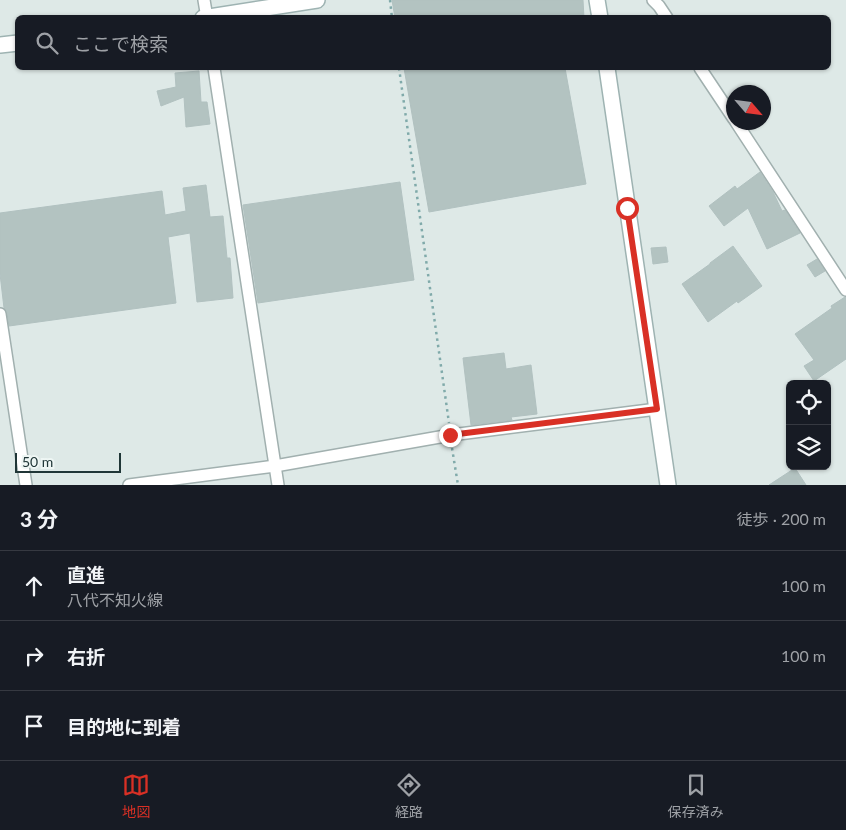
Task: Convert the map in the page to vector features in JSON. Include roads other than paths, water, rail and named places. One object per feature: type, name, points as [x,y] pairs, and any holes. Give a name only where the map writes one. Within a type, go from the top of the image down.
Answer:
[{"type":"main road","points":[[220,15],[317,0]]},
{"type":"main road","points":[[597,0],[600,15]]},
{"type":"main road","points":[[0,45],[15,43]]},
{"type":"main road","points":[[607,70],[668,485]]},
{"type":"street","points":[[204,0],[207,15]]},
{"type":"street","points":[[653,0],[665,15]]},
{"type":"street","points":[[214,70],[278,485]]},
{"type":"street","points":[[701,70],[726,107]]},
{"type":"street","points":[[741,130],[846,290]]},
{"type":"street","points":[[0,314],[26,485]]},
{"type":"street","points":[[129,485],[275,466],[450,435],[657,409]]}]
